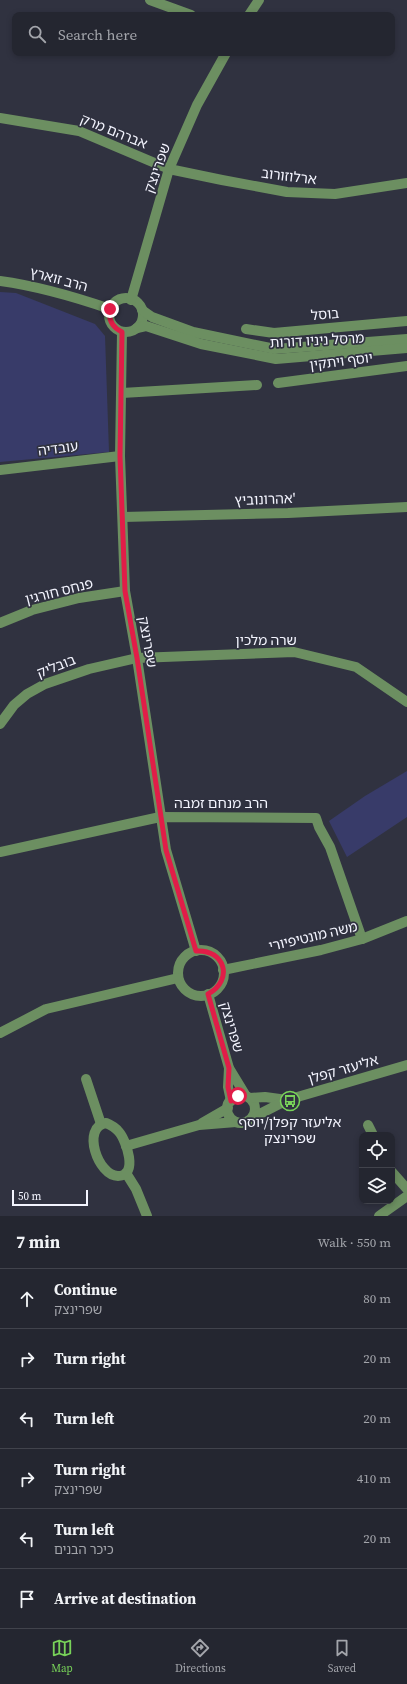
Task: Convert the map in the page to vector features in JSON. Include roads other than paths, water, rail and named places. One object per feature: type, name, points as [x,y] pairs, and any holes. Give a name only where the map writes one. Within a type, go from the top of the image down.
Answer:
[{"type":"street","points":[[150,0],[183,12]]},
{"type":"street","points":[[251,12],[259,0]]},
{"type":"street","name":"שפרינצק","points":[[132,300],[169,169],[197,105],[224,56]]},
{"type":"street","name":"אברהם מרק","points":[[0,118],[79,131],[169,169]]},
{"type":"street","name":"ארלוזורוב","points":[[169,169],[222,180],[295,192],[335,194],[407,183]]},
{"type":"street","points":[[0,272],[18,283]]},
{"type":"street","name":"הרב זוארץ","points":[[0,281],[18,283],[86,300],[110,309]]},
{"type":"street","points":[[125,298],[132,300],[136,302],[142,310],[142,320],[137,328],[130,332],[122,332],[113,326],[109,315],[110,309],[119,300],[125,298]]},
{"type":"street","name":"מרסל ניניו דורות","points":[[142,310],[152,318],[193,332],[275,349],[407,339]]},
{"type":"street","name":"בוסל","points":[[246,329],[274,333],[407,321]]},
{"type":"street","name":"מרסל ניניו דורות","points":[[137,328],[146,326],[201,344],[276,359],[407,348]]},
{"type":"street","name":"שפרינצק","points":[[122,332],[120,456],[125,591],[137,658],[166,850],[196,951]]},
{"type":"street","name":"יוסף ויתקין","points":[[278,383],[407,366]]},
{"type":"street","points":[[122,392],[257,385]]},
{"type":"street","name":"עובדיה","points":[[0,470],[120,456]]},
{"type":"street","name":"אהרונוביץ'","points":[[123,517],[288,513],[407,506]]},
{"type":"street","name":"פנחס חורגין","points":[[0,623],[32,610],[79,598],[125,591]]},
{"type":"street","name":"שרה מלכין","points":[[137,658],[294,652],[356,667],[407,702]]},
{"type":"street","name":"בובליק","points":[[0,724],[14,705],[27,694],[45,684],[89,669],[137,658]]},
{"type":"street","name":"הרב מנחם זמבה","points":[[0,852],[160,817],[316,818],[330,847],[362,939]]},
{"type":"street","name":"משה מונטיפיורי","points":[[223,970],[321,950],[362,939],[407,921]]},
{"type":"street","points":[[203,950],[210,952],[217,957],[223,970],[223,978],[215,991],[201,996],[193,995],[186,991],[178,978],[180,964],[184,958],[196,951],[203,950]]},
{"type":"street","points":[[0,1033],[46,1009],[178,978]]},
{"type":"street","name":"שפרינצק","points":[[208,994],[229,1068],[248,1098]]},
{"type":"street","name":"אליעזר קפלן","points":[[252,1118],[287,1100],[407,1065]]},
{"type":"street","name":"שפרינצק","points":[[229,1068],[229,1104]]},
{"type":"street","points":[[86,1079],[102,1124]]},
{"type":"street","points":[[126,1146],[199,1125],[236,1122],[245,1123],[252,1118],[255,1109],[253,1102],[248,1098],[238,1096],[199,1125]]},
{"type":"street","name":"אליעזר קפלן","points":[[248,1098],[265,1097],[287,1100]]},
{"type":"street","points":[[229,1104],[229,1116],[236,1122]]},
{"type":"street","points":[[106,1123],[114,1127],[120,1133],[126,1146],[129,1167],[126,1173],[120,1176],[114,1175],[106,1171],[101,1163],[93,1140],[95,1131],[102,1124],[106,1123]]},
{"type":"street","points":[[368,1125],[371,1132]]},
{"type":"street","points":[[126,1173],[136,1189],[147,1216]]},
{"type":"street","points":[[395,1175],[407,1189]]},
{"type":"street","points":[[379,1216],[405,1200]]},
{"type":"place","name":"אליעזר קפלן/יוסף שפרינצק","points":[[290,1101]]}]
